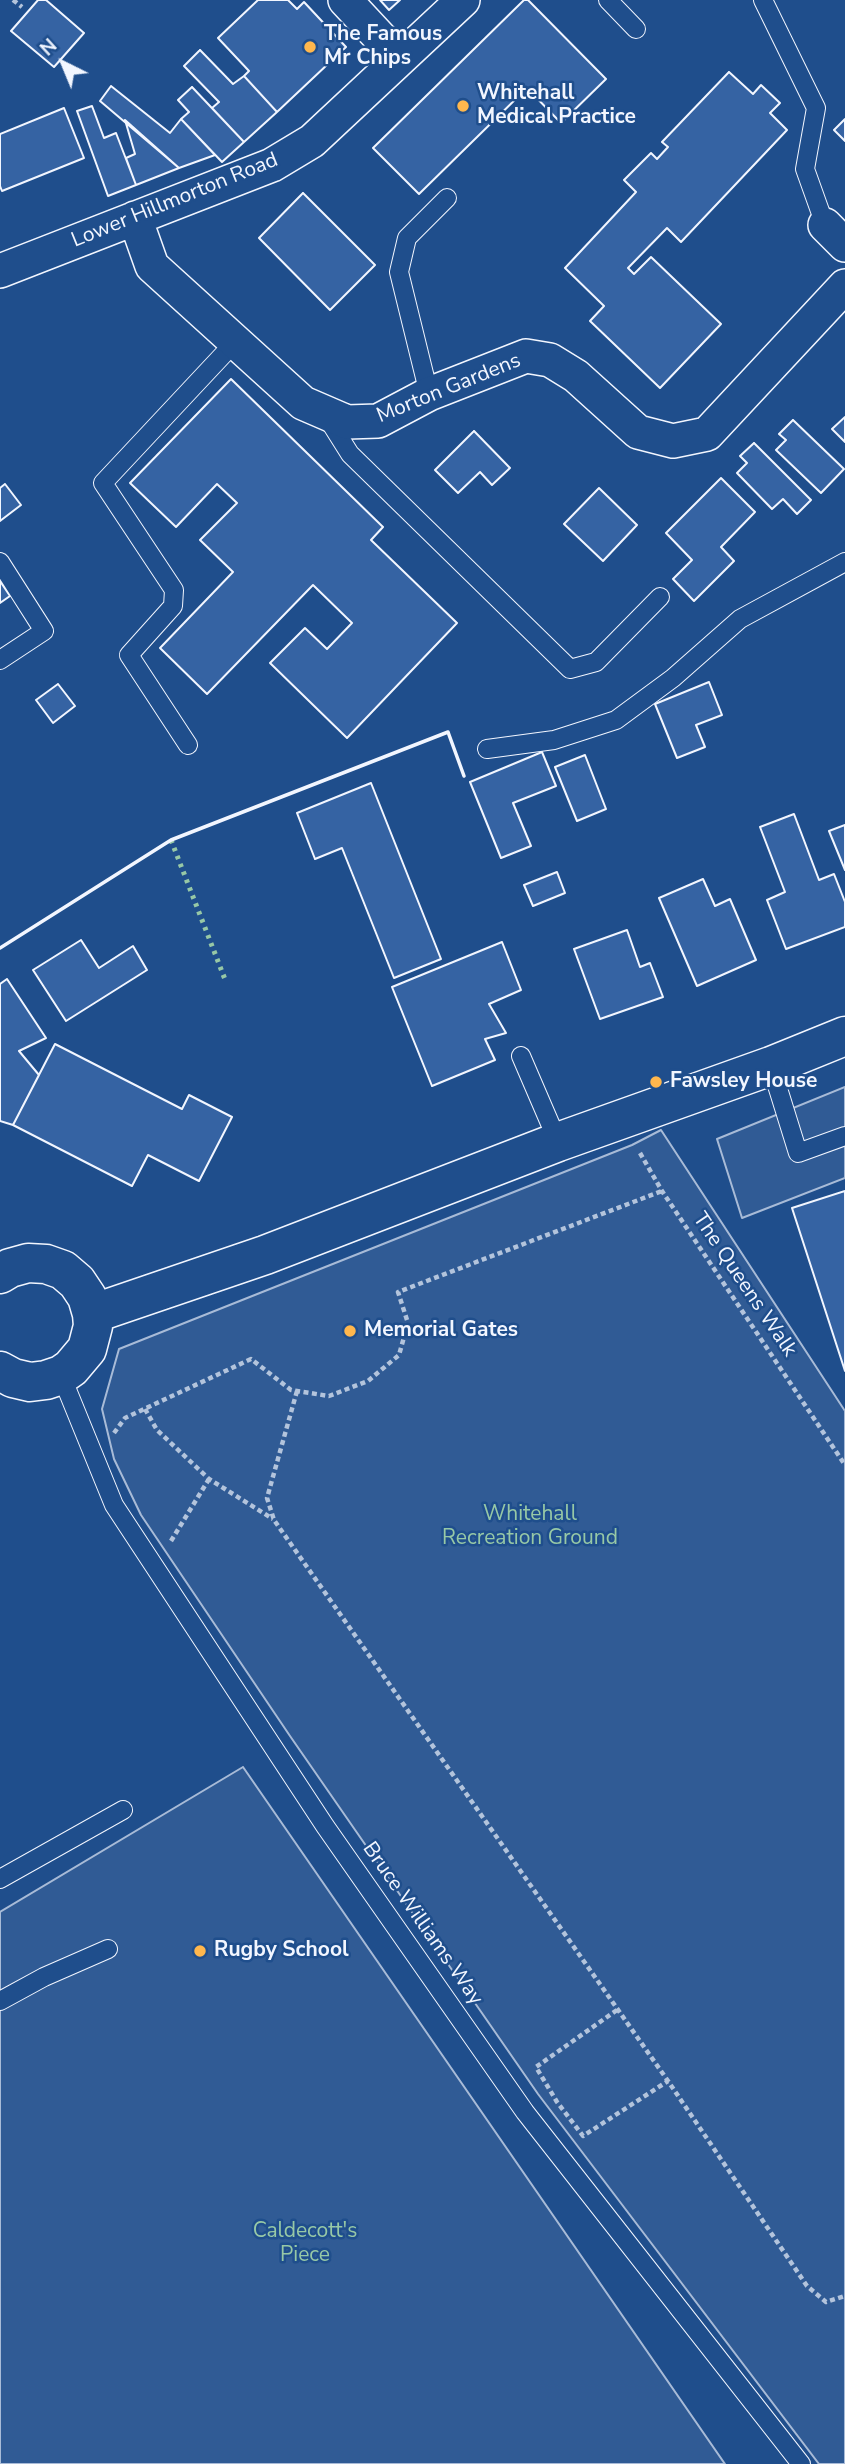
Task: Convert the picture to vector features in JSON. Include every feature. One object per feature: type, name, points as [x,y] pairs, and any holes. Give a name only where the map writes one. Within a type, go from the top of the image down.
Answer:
[{"type":"highway","points":[[92,1314],[265,1255],[558,1142],[771,1066],[845,1036]]},
{"type":"highway","points":[[0,1274],[10,1268],[28,1264],[46,1264],[63,1270],[77,1282],[87,1297],[93,1326],[87,1349],[71,1368],[61,1375],[30,1382],[0,1371]]},
{"type":"street","points":[[345,0],[399,58]]},
{"type":"street","name":"Lower Hillmorton Road","points":[[0,271],[272,165],[312,141],[463,0]]},
{"type":"street","name":"Morton Gardens","points":[[135,218],[152,266],[303,403],[347,422],[378,421],[429,394],[526,356],[550,360],[576,376],[638,432],[673,441],[707,433],[845,285]]},
{"type":"lane","points":[[608,0],[636,30]]},
{"type":"lane","points":[[763,0],[816,108],[805,169],[835,235]]},
{"type":"lane","points":[[429,394],[399,272],[407,238],[447,198]]},
{"type":"lane","points":[[188,745],[129,655],[173,606],[174,590],[103,483],[235,342]]},
{"type":"lane","points":[[324,413],[350,454],[570,669],[596,662],[660,597]]},
{"type":"lane","points":[[0,562],[44,631],[0,660]]},
{"type":"lane","points":[[487,749],[554,740],[616,720],[673,678],[740,619],[845,562]]},
{"type":"lane","points":[[522,1056],[558,1142]]},
{"type":"lane","points":[[771,1066],[798,1153],[845,1136]]},
{"type":"lane","name":"Bruce Williams Way","points":[[61,1375],[114,1505],[325,1826],[525,2112],[801,2464]]},
{"type":"lane","points":[[0,1879],[123,1810]]},
{"type":"lane","points":[[0,2001],[44,1977],[108,1949]]},
{"type":"path","points":[[13,0],[22,7]]},
{"type":"path","name":"The Queens Walk","points":[[621,1119],[662,1191],[845,1465]]},
{"type":"path","points":[[95,1460],[125,1418],[251,1359],[291,1390],[330,1396],[369,1381],[400,1355],[408,1323],[398,1292],[662,1191]]},
{"type":"path","points":[[297,1391],[267,1498],[274,1520],[668,2081],[807,2286],[826,2302],[845,2296]]},
{"type":"path","points":[[145,1409],[157,1430],[209,1479],[274,1520]]},
{"type":"path","points":[[152,1562],[165,1552],[209,1479]]},
{"type":"path","points":[[617,2010],[536,2067],[557,2102],[583,2136],[668,2081]]},
{"type":"shaded area","points":[[845,1087],[845,1178],[742,1218],[717,1139]]},
{"type":"shaded area","name":"Whitehall Recreation Ground","points":[[661,1130],[845,1411],[845,2464],[819,2464],[538,2094],[141,1515],[114,1459],[102,1409],[119,1349],[632,1145]]},
{"type":"shaded area","name":"Caldecott's Piece","points":[[243,1767],[725,2464],[0,2464],[0,1912]]},
{"type":"building","points":[[38,0],[46,0],[84,33],[54,67],[11,31]]},
{"type":"building","points":[[258,0],[288,0],[297,9],[304,2],[346,47],[277,112],[244,76],[249,71],[218,38]]},
{"type":"building","points":[[380,0],[400,0],[389,10]]},
{"type":"building","name":"Whitehall Medical Practice","points":[[524,0],[528,0],[606,79],[561,123],[527,88],[419,194],[373,148]]},
{"type":"building","points":[[200,50],[233,84],[244,76],[277,112],[244,142],[212,108],[219,102],[184,66]]},
{"type":"building","points":[[729,72],[753,94],[761,85],[780,103],[770,113],[787,130],[681,242],[667,228],[628,268],[634,274],[651,257],[721,324],[660,388],[590,321],[604,306],[565,268],[636,192],[624,180],[651,153],[657,159],[668,147],[662,142]]},
{"type":"building","points":[[111,86],[170,133],[181,119],[215,155],[179,168],[100,101]]},
{"type":"building","points":[[192,87],[244,142],[222,162],[181,119],[189,112],[178,100]]},
{"type":"building","points":[[92,106],[104,138],[116,133],[136,185],[108,196],[77,111]]},
{"type":"building","points":[[64,108],[84,158],[2,191],[0,134]]},
{"type":"building","points":[[845,119],[845,141],[834,130]]},
{"type":"building","points":[[125,120],[179,168],[136,185],[126,158],[135,154]]},
{"type":"building","points":[[303,193],[375,265],[330,310],[259,238]]},
{"type":"building","points":[[231,379],[383,527],[371,540],[457,623],[347,738],[270,663],[305,628],[327,649],[352,623],[313,585],[207,694],[160,648],[233,572],[200,540],[237,503],[217,484],[176,527],[130,483]]},
{"type":"building","points":[[845,417],[845,442],[832,429]]},
{"type":"building","points":[[793,420],[844,469],[821,493],[776,450],[786,440],[779,434]]},
{"type":"building","points":[[474,431],[510,468],[492,485],[480,472],[458,493],[435,470]]},
{"type":"building","points":[[754,443],[811,500],[797,514],[783,499],[772,509],[737,473],[747,463],[740,456]]},
{"type":"building","points":[[721,478],[755,512],[721,547],[734,561],[694,601],[673,579],[692,560],[666,533]]},
{"type":"building","points":[[5,484],[21,505],[0,521],[0,488]]},
{"type":"building","points":[[599,488],[637,525],[603,561],[564,524]]},
{"type":"building","points":[[0,581],[10,596],[0,603]]},
{"type":"building","points":[[709,682],[722,715],[696,725],[705,747],[677,758],[655,704]]},
{"type":"building","points":[[58,684],[75,706],[53,723],[36,700]]},
{"type":"building","points":[[542,752],[556,786],[513,803],[531,846],[501,858],[470,782]]},
{"type":"building","points":[[585,755],[606,809],[577,821],[555,767]]},
{"type":"building","points":[[371,783],[441,959],[394,978],[342,848],[315,859],[297,813]]},
{"type":"building","points":[[794,814],[819,880],[834,874],[845,902],[845,927],[786,949],[767,900],[785,892],[760,827]]},
{"type":"building","points":[[845,825],[845,870],[829,831]]},
{"type":"building","points":[[557,872],[565,893],[533,906],[524,885]]},
{"type":"building","points":[[703,879],[715,906],[730,899],[756,960],[697,986],[659,898]]},
{"type":"building","points":[[627,930],[640,967],[650,963],[663,997],[600,1019],[574,949]]},
{"type":"building","points":[[81,940],[99,968],[133,946],[147,970],[66,1021],[33,970]]},
{"type":"building","points":[[502,942],[521,990],[489,1004],[506,1033],[485,1039],[495,1060],[432,1086],[392,987]]},
{"type":"building","points":[[7,979],[46,1038],[19,1051],[39,1075],[13,1125],[0,1121],[0,984]]},
{"type":"building","points":[[55,1044],[182,1109],[189,1095],[232,1117],[199,1181],[148,1155],[132,1186],[13,1125]]},
{"type":"building","points":[[845,1191],[845,1371],[792,1208]]},
{"type":"hedge","points":[[171,840],[226,982]]},
{"type":"wall","points":[[0,948],[171,840],[448,732],[464,776]]},
{"type":"place","name":"The Famous Mr Chips","points":[[310,47]]},
{"type":"place","name":"Whitehall Medical Practice","points":[[463,106]]},
{"type":"place","name":"Fawsley House","points":[[656,1082]]},
{"type":"place","name":"Memorial Gates","points":[[350,1331]]},
{"type":"place","name":"Rugby School","points":[[200,1951]]}]
